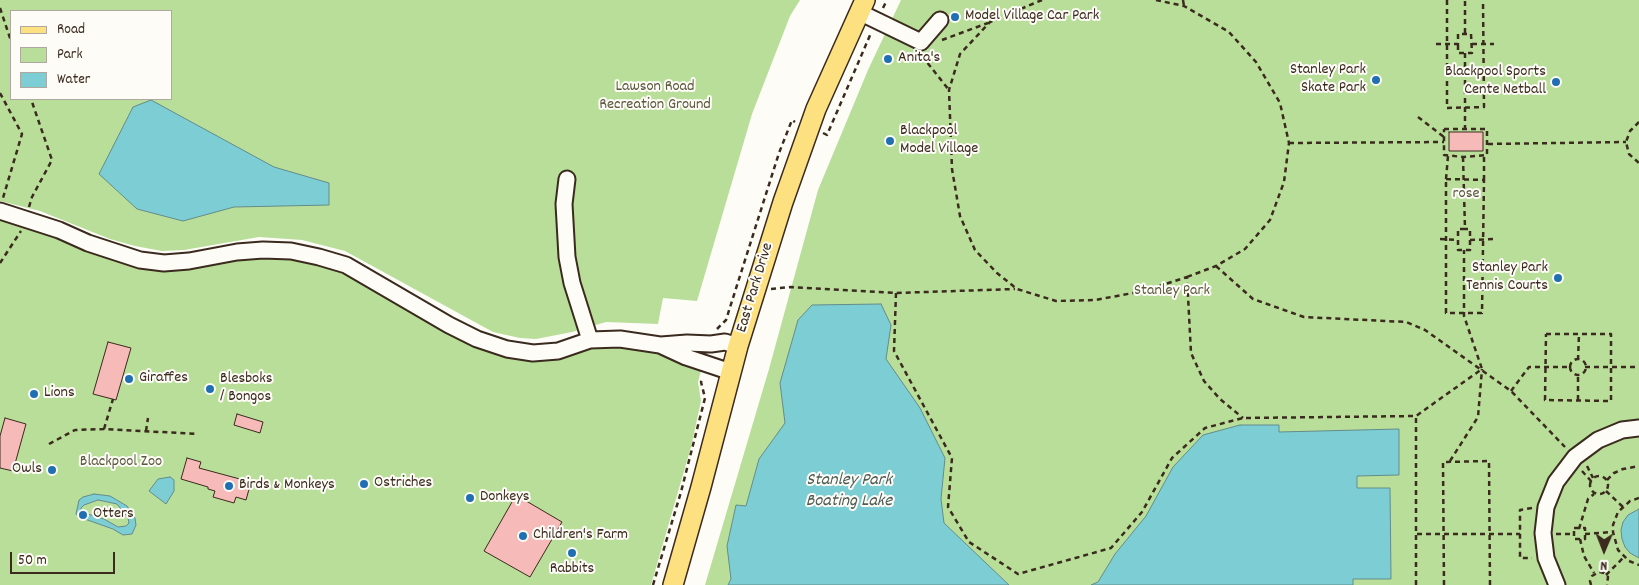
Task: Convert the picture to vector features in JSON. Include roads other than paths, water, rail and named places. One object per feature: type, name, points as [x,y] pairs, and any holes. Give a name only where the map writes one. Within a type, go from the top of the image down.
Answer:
[{"type":"main road","name":"East Park Drive","points":[[673,585],[738,346],[780,211],[809,127],[862,6]]},
{"type":"street","points":[[862,6],[921,42],[940,20]]},
{"type":"street","points":[[567,179],[564,204],[567,257],[572,283],[590,340]]},
{"type":"street","points":[[1,205],[25,219],[59,230],[113,252],[140,260],[164,263],[189,261],[237,252],[263,250],[291,251],[319,257],[346,265],[449,325],[507,350],[533,353],[558,351],[590,340],[620,339],[660,345],[725,342],[738,346]]},
{"type":"street","points":[[660,345],[686,357],[731,372]]},
{"type":"street","points":[[1557,585],[1546,558],[1544,545],[1546,507],[1556,482],[1581,461],[1598,440],[1622,430],[1639,428]]},
{"type":"water","points":[[151,100],[274,167],[329,183],[329,205],[234,207],[183,221],[137,209],[99,174],[133,107]]},
{"type":"water","name":"Stanley Park Boating Lake","points":[[881,304],[891,325],[886,359],[920,408],[945,458],[941,499],[944,523],[1009,585],[728,585],[731,579],[727,546],[736,505],[746,506],[759,459],[785,423],[780,383],[798,320],[812,305]]},
{"type":"water","points":[[1240,425],[1279,425],[1279,432],[1399,429],[1399,475],[1357,476],[1357,488],[1390,488],[1391,579],[1353,579],[1353,585],[1091,585],[1098,582],[1115,554],[1146,516],[1173,467],[1203,435]]},
{"type":"water","points":[[170,477],[174,480],[174,491],[166,504],[149,491],[158,479]]},
{"type":"water","name":"Otters","points":[[94,494],[110,496],[127,506],[135,518],[136,525],[132,534],[123,535],[113,529],[79,517],[76,514],[79,500]],"holes":[[[98,500],[117,504],[128,518],[129,523],[126,526],[118,527],[104,519],[81,512],[81,508],[84,505]]]},
{"type":"water","points":[[1639,509],[1639,558],[1630,553],[1625,547],[1621,530],[1623,522],[1628,515]]},
{"type":"place","name":"Model Village Car Park","points":[[955,17]]},
{"type":"place","name":"Anita's","points":[[888,59]]},
{"type":"place","name":"Stanley Park Skate Park","points":[[1376,80]]},
{"type":"place","name":"Blackpool Sports Cente Netball","points":[[1556,82]]},
{"type":"place","name":"Blackpool Model Village","points":[[890,141]]},
{"type":"place","name":"Stanley Park Tennis Courts","points":[[1558,278]]},
{"type":"place","name":"Giraffes","points":[[129,379]]},
{"type":"place","name":"Blesboks / Bongos","points":[[210,389]]},
{"type":"place","name":"Lions","points":[[34,394]]},
{"type":"place","name":"Owls","points":[[52,470]]},
{"type":"place","name":"Ostriches","points":[[364,484]]},
{"type":"place","name":"Birds & Monkeys","points":[[229,486]]},
{"type":"place","name":"Donkeys","points":[[470,498]]},
{"type":"place","name":"Otters","points":[[83,515]]},
{"type":"place","name":"Children's Farm","points":[[523,536]]},
{"type":"place","name":"Rabbits","points":[[572,553]]},
{"type":"park label","name":"Lawson Road Recreation Ground","points":[[655,97]]},
{"type":"park label","name":"rose","points":[[1466,195]]},
{"type":"park label","name":"Stanley Park","points":[[1172,292]]},
{"type":"park label","name":"Blackpool Zoo","points":[[121,463]]}]
